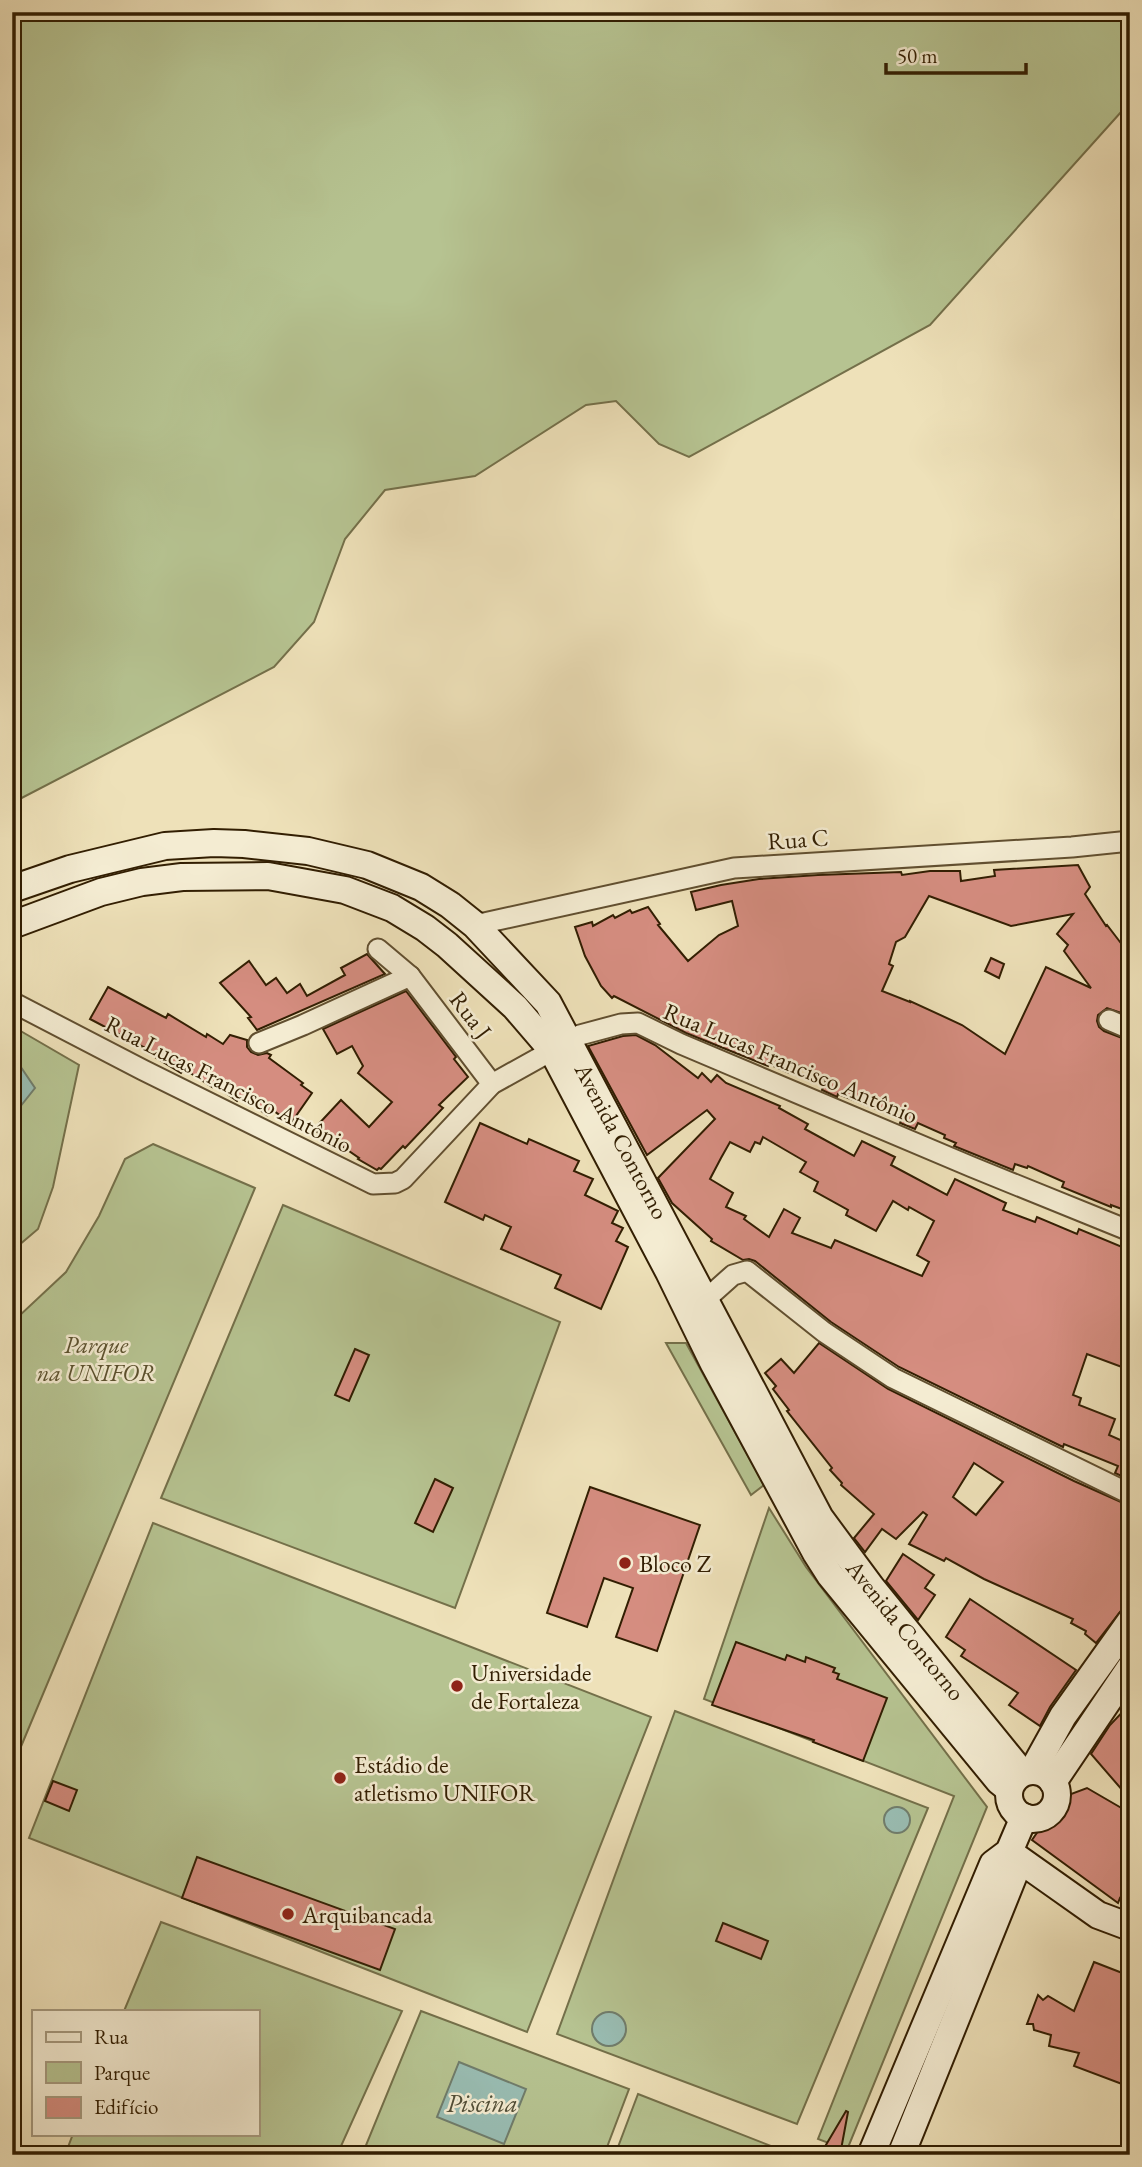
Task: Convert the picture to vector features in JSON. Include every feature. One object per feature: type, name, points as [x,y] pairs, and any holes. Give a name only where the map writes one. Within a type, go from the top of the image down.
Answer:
[{"type":"street","name":"Rua C","points":[[475,925],[734,868],[1072,848],[1130,841]]},
{"type":"street","name":"Avenida Contorno","points":[[12,889],[70,869],[165,846],[244,844],[307,851],[367,865],[421,887],[475,925],[548,1003],[561,1045],[713,1362],[816,1553],[836,1582],[999,1782],[1029,1779]]},
{"type":"street","name":"Avenida Contorno","points":[[12,925],[101,892],[142,882],[182,877],[268,876],[345,890],[392,908],[447,945],[561,1045],[705,1300],[784,1453],[832,1538],[1029,1779]]},
{"type":"street","name":"Rua J","points":[[378,949],[410,976],[492,1084]]},
{"type":"street","points":[[259,1042],[410,976]]},
{"type":"street","name":"Rua Lucas Francisco Antônio","points":[[12,1002],[373,1184],[390,1184],[403,1179],[492,1084],[580,1035],[621,1024],[638,1023],[681,1044],[896,1135],[1130,1231]]},
{"type":"street","points":[[1109,1020],[1130,1029]]},
{"type":"street","points":[[705,1300],[733,1275],[747,1271],[824,1332],[893,1378],[1130,1494]]},
{"type":"street","points":[[1029,1779],[1063,1716],[1130,1622]]},
{"type":"street","points":[[1029,1779],[1056,1789],[1052,1810],[1033,1819],[1014,1810],[1009,1800],[1130,1668]]},
{"type":"street","points":[[871,2155],[993,1864],[1009,1852],[1024,1817]]},
{"type":"street","points":[[1009,1852],[1098,1915],[1130,1927]]},
{"type":"street","points":[[901,2155],[1015,1872],[1009,1852]]},
{"type":"green space","points":[[12,12],[1130,12],[1130,102],[930,325],[689,457],[659,444],[616,401],[586,405],[475,476],[385,490],[345,539],[314,622],[274,667],[12,803]]},
{"type":"green space","points":[[12,1026],[79,1065],[53,1187],[38,1229],[12,1251]]},
{"type":"green space","name":"Parque na UNIFOR","points":[[153,1144],[255,1188],[12,1768],[12,1320],[66,1272],[99,1216],[125,1159]]},
{"type":"green space","points":[[283,1205],[560,1322],[455,1608],[161,1498]]},
{"type":"green space","points":[[666,1343],[686,1343],[764,1485],[751,1495]]},
{"type":"green space","points":[[769,1508],[806,1567],[987,1807],[847,2150],[818,2139],[954,1796],[704,1699]]},
{"type":"green space","name":"Estádio de atletismo UNIFOR","points":[[153,1523],[651,1717],[527,2032],[29,1838]]},
{"type":"green space","points":[[675,1711],[928,1808],[797,2124],[557,2034]]},
{"type":"green space","points":[[161,1922],[402,2011],[337,2155],[65,2155],[72,2136],[259,2136],[259,2010],[124,2010]]},
{"type":"green space","points":[[421,2011],[629,2089],[604,2155],[362,2155]]},
{"type":"green space","points":[[638,2094],[794,2155],[615,2155]]},
{"type":"water","points":[[12,1054],[35,1088],[12,1117]]},
{"type":"water","points":[[897,1807],[906,1811],[910,1820],[906,1829],[897,1833],[888,1829],[884,1820],[888,1811]]},
{"type":"water","points":[[609,2012],[621,2017],[626,2029],[621,2041],[609,2046],[597,2041],[592,2029],[597,2017]]},
{"type":"water","name":"Piscina","points":[[459,2062],[526,2089],[504,2144],[437,2117]]},
{"type":"building","points":[[1078,865],[1090,887],[1085,894],[1130,955],[1130,1016],[1107,1008],[1098,1015],[1097,1021],[1104,1031],[1130,1041],[1130,1212],[1062,1187],[1064,1182],[1028,1166],[1027,1168],[1015,1164],[1013,1170],[954,1146],[956,1143],[944,1138],[945,1135],[918,1123],[915,1129],[900,1123],[902,1119],[838,1094],[837,1097],[822,1090],[826,1080],[794,1063],[789,1073],[769,1064],[768,1066],[686,1033],[614,996],[612,998],[601,986],[585,956],[575,927],[592,922],[593,926],[613,915],[615,918],[630,910],[632,913],[648,907],[660,924],[658,925],[688,961],[719,935],[738,926],[732,901],[696,910],[691,892],[759,879],[818,875],[901,872],[902,875],[960,871],[961,881],[995,876],[994,870]],"holes":[[[929,896],[1011,926],[1073,914],[1057,934],[1068,945],[1064,951],[1091,988],[1046,967],[1005,1054],[962,1025],[882,991],[893,966],[889,964],[896,942],[905,937]]]},
{"type":"building","points":[[367,954],[385,974],[257,1030],[248,1018],[251,1017],[220,983],[249,961],[266,985],[276,978],[287,993],[300,984],[307,996],[345,975],[341,968]]},
{"type":"building","points":[[991,958],[1004,964],[999,978],[985,971]]},
{"type":"building","points":[[108,987],[166,1018],[168,1014],[223,1044],[230,1035],[247,1040],[247,1047],[251,1052],[271,1055],[269,1058],[312,1093],[291,1123],[271,1109],[267,1115],[241,1096],[237,1101],[213,1084],[212,1087],[184,1069],[181,1073],[150,1054],[151,1051],[90,1019]]},
{"type":"building","points":[[406,991],[468,1077],[439,1105],[443,1108],[405,1148],[403,1146],[377,1170],[333,1140],[330,1144],[314,1129],[341,1100],[369,1127],[392,1102],[358,1073],[363,1066],[352,1046],[337,1054],[323,1029]]},
{"type":"building","points":[[636,1035],[655,1045],[698,1078],[702,1073],[711,1082],[717,1075],[726,1083],[780,1106],[779,1108],[808,1124],[805,1129],[854,1156],[862,1141],[895,1157],[891,1165],[947,1195],[955,1179],[1006,1203],[1003,1210],[1035,1222],[1037,1217],[1077,1234],[1079,1229],[1127,1249],[1123,1258],[1130,1261],[1130,1370],[1087,1354],[1073,1395],[1081,1398],[1079,1405],[1115,1419],[1109,1435],[1127,1443],[1130,1439],[1130,1480],[1115,1473],[1118,1466],[1064,1444],[1063,1447],[899,1367],[831,1322],[755,1261],[743,1260],[711,1241],[712,1239],[672,1203],[658,1178],[715,1119],[707,1110],[647,1155],[588,1046]],"holes":[[[763,1137],[806,1162],[800,1172],[818,1182],[814,1191],[848,1210],[846,1215],[876,1231],[893,1201],[934,1221],[917,1255],[929,1262],[922,1276],[835,1240],[831,1248],[792,1233],[800,1218],[784,1209],[769,1237],[744,1219],[746,1216],[726,1207],[733,1193],[710,1179],[730,1142],[750,1152],[755,1142],[760,1144]]]},
{"type":"building","points":[[480,1123],[527,1144],[529,1139],[579,1161],[574,1171],[593,1179],[585,1195],[618,1211],[612,1223],[623,1228],[616,1241],[628,1247],[601,1309],[555,1288],[561,1275],[501,1249],[511,1227],[485,1215],[483,1220],[445,1202]]},
{"type":"building","points":[[819,1343],[888,1389],[1130,1506],[1130,1599],[1096,1643],[1085,1634],[1086,1631],[1071,1623],[1073,1619],[984,1579],[946,1558],[944,1561],[909,1544],[927,1515],[923,1512],[896,1539],[882,1529],[865,1552],[854,1538],[874,1514],[841,1485],[830,1470],[832,1468],[787,1411],[789,1410],[773,1389],[776,1386],[765,1373],[781,1359],[794,1373]],"holes":[[[974,1463],[1003,1482],[976,1515],[953,1497]]]},
{"type":"building","points":[[355,1349],[369,1355],[349,1401],[335,1395]]},
{"type":"building","points":[[435,1479],[453,1488],[433,1532],[415,1523]]},
{"type":"building","name":"Bloco Z","points":[[590,1487],[700,1525],[657,1651],[616,1637],[633,1588],[604,1578],[587,1627],[547,1613]]},
{"type":"building","points":[[903,1554],[934,1575],[925,1588],[935,1595],[918,1620],[886,1581]]},
{"type":"building","points":[[970,1599],[1076,1670],[1040,1726],[1009,1705],[1018,1693],[961,1656],[965,1650],[946,1637]]},
{"type":"building","points":[[736,1642],[785,1660],[787,1655],[805,1662],[806,1657],[835,1668],[833,1672],[839,1674],[837,1679],[887,1698],[863,1761],[813,1742],[814,1740],[712,1705]]},
{"type":"building","points":[[1130,1704],[1130,1799],[1091,1754],[1110,1725]]},
{"type":"building","points":[[53,1781],[77,1790],[69,1811],[45,1801]]},
{"type":"building","points":[[1087,1788],[1130,1813],[1130,1903],[1120,1898],[1118,1903],[1032,1840],[1063,1795]]},
{"type":"building","name":"Arquibancada","points":[[197,1857],[395,1929],[380,1970],[182,1898]]},
{"type":"building","points":[[723,1923],[768,1941],[761,1959],[716,1941]]},
{"type":"building","points":[[1094,1962],[1130,1976],[1130,2087],[1074,2066],[1079,2053],[1049,2046],[1051,2035],[1034,2030],[1033,2024],[1027,2024],[1038,1995],[1043,2000],[1048,1996],[1074,2011]]},
{"type":"building","points":[[846,2111],[848,2112],[840,2155],[820,2155]]},
{"type":"place","name":"Bloco Z","points":[[625,1563]]},
{"type":"place","name":"Universidade de Fortaleza","points":[[457,1686]]},
{"type":"place","name":"Estádio de atletismo UNIFOR","points":[[340,1778]]},
{"type":"place","name":"Arquibancada","points":[[288,1914]]}]
